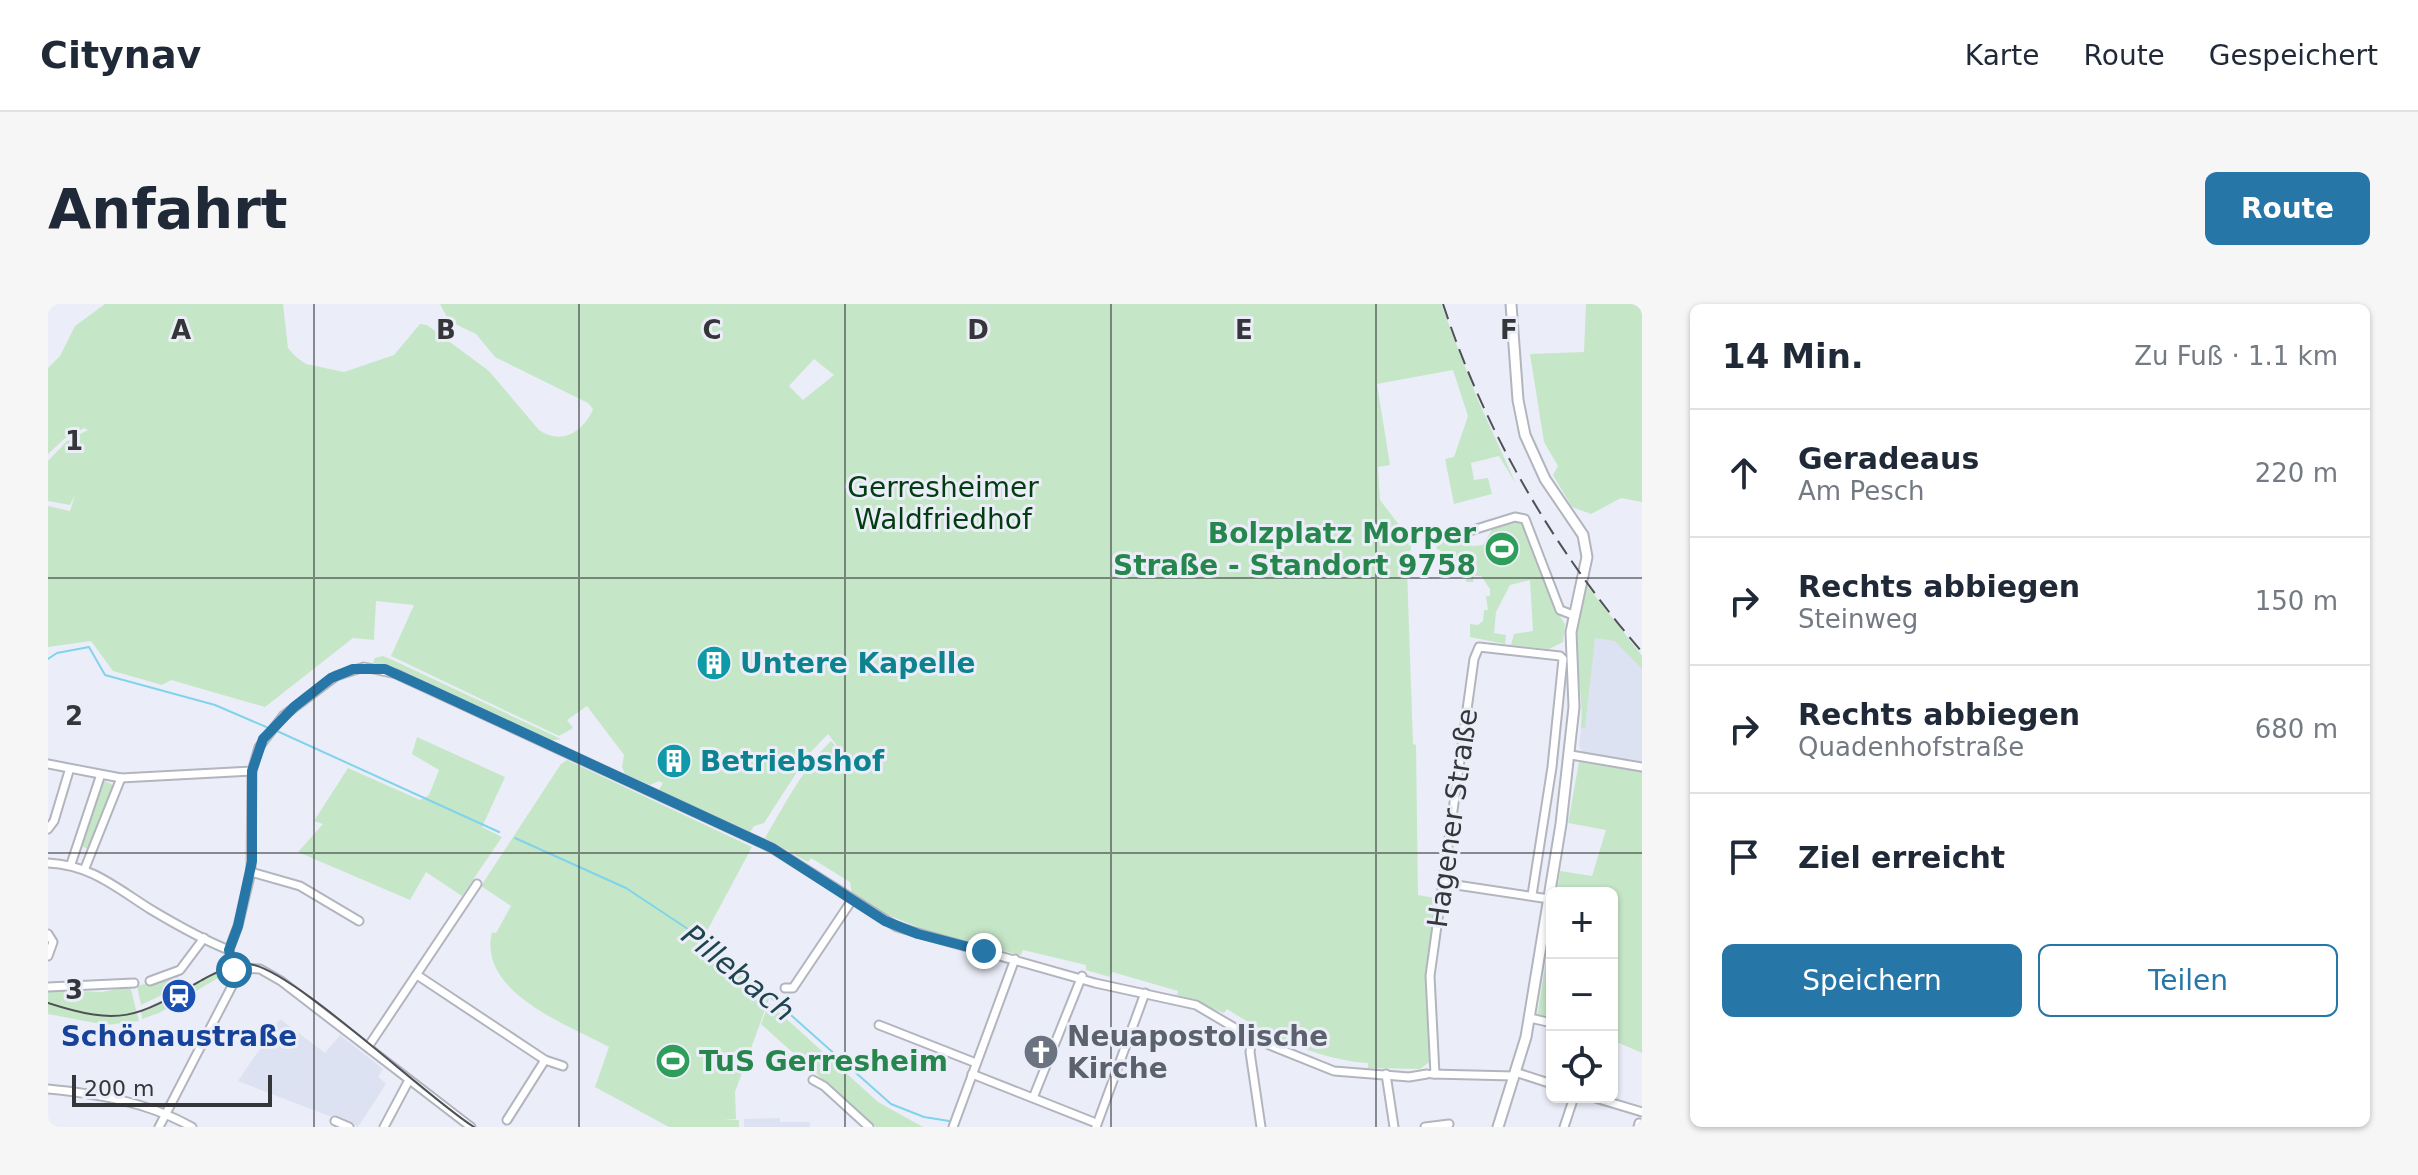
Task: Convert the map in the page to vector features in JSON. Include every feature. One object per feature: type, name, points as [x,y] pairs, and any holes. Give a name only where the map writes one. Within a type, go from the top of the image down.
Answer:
[{"type":"main road","points":[[1511,304],[1516,382],[1525,435],[1540,470],[1580,530],[1586,546],[1570,645],[1575,694],[1571,755],[1551,887]]},
{"type":"main road","points":[[1498,1127],[1530,1018],[1546,918]]},
{"type":"street","points":[[1460,534],[1515,517],[1525,519],[1560,610],[1573,615]]},
{"type":"street","name":"Hagener Straße","points":[[1431,1074],[1430,976],[1476,649],[1562,657],[1554,758],[1532,895]]},
{"type":"street","points":[[159,1127],[231,990],[233,968],[229,950],[251,872],[252,771],[255,754],[276,725],[336,676],[370,667],[403,677],[765,845],[805,866],[874,916],[909,931],[1204,1008],[1252,1038],[1334,1071],[1409,1077],[1431,1074],[1514,1077],[1546,1083]]},
{"type":"street","points":[[1571,755],[1642,767]]},
{"type":"street","points":[[48,764],[100,777],[121,778],[252,771]]},
{"type":"street","points":[[48,829],[54,821],[69,771]]},
{"type":"street","points":[[71,864],[100,777]]},
{"type":"street","points":[[85,868],[121,778]]},
{"type":"street","points":[[48,863],[85,868],[229,950]]},
{"type":"street","points":[[251,872],[300,886],[359,921]]},
{"type":"street","points":[[1443,883],[1546,898]]},
{"type":"street","points":[[368,1047],[477,884]]},
{"type":"street","points":[[785,988],[793,988],[852,900]]},
{"type":"street","points":[[48,934],[53,939],[48,956]]},
{"type":"street","points":[[150,981],[180,970],[204,938]]},
{"type":"street","points":[[953,1127],[1015,959]]},
{"type":"street","points":[[233,968],[251,967],[273,975],[368,1047],[458,1123],[471,1127]]},
{"type":"street","points":[[417,975],[545,1060],[563,1066]]},
{"type":"street","points":[[1033,1098],[1082,976]]},
{"type":"street","points":[[48,987],[96,988],[134,983]]},
{"type":"street","points":[[972,1074],[1096,1125],[1145,993]]},
{"type":"street","points":[[1530,1018],[1546,1022]]},
{"type":"street","points":[[879,1025],[976,1063]]},
{"type":"street","points":[[1252,1038],[1261,1127]]},
{"type":"street","points":[[507,1120],[545,1060]]},
{"type":"street","points":[[1386,1074],[1394,1127]]},
{"type":"street","points":[[384,1127],[409,1080]]},
{"type":"street","points":[[813,1080],[824,1086],[869,1127]]},
{"type":"street","points":[[48,1089],[108,1095],[166,1113],[192,1127]]},
{"type":"street","points":[[1564,1127],[1572,1103]]},
{"type":"street","points":[[1611,1103],[1642,1113]]},
{"type":"street","points":[[335,1121],[349,1127]]},
{"type":"street","points":[[1425,1127],[1449,1124]]},
{"type":"shaded area","points":[[1594,596],[1642,656],[1642,762],[1583,752],[1579,747]]},
{"type":"shaded area","points":[[280,1019],[325,1053],[340,1035],[383,1069],[378,1077],[386,1084],[358,1127],[238,1081]]},
{"type":"shaded area","points":[[780,1118],[780,1122],[810,1122],[810,1127],[744,1127],[744,1119]]},
{"type":"green space","name":"Gerresheimer Waldfriedhof","points":[[105,304],[283,304],[288,348],[296,357],[306,364],[344,372],[394,355],[420,324],[427,325],[489,371],[539,430],[556,437],[571,434],[584,424],[593,409],[588,403],[495,357],[476,334],[449,321],[440,304],[1441,304],[1477,398],[1516,484],[1499,456],[1471,463],[1474,480],[1488,478],[1492,494],[1454,504],[1445,459],[1454,457],[1468,416],[1453,370],[1377,384],[1390,465],[1378,467],[1380,500],[1412,542],[1407,569],[1413,744],[1416,745],[1418,895],[1440,899],[1430,965],[1432,1060],[1420,1069],[1368,1068],[1368,1063],[1331,1057],[1294,1045],[1227,1009],[1224,1013],[1177,995],[1178,991],[1112,972],[1110,977],[1086,970],[1086,965],[1023,950],[1021,955],[912,925],[852,894],[850,882],[811,858],[808,862],[765,838],[803,774],[821,751],[831,741],[845,756],[828,734],[808,755],[764,823],[754,826],[750,832],[659,790],[663,783],[659,781],[650,785],[625,774],[622,767],[624,755],[587,706],[567,720],[573,728],[559,736],[391,656],[414,605],[376,601],[374,640],[353,638],[265,707],[171,680],[162,685],[113,671],[91,641],[48,647],[48,506],[70,511],[75,495],[70,505],[48,501],[48,461],[67,441],[88,430],[84,428],[64,439],[48,454],[48,368],[60,356],[75,326]],"holes":[[[814,359],[834,375],[803,400],[789,386]]]},
{"type":"green space","points":[[1586,304],[1642,304],[1642,502],[1621,498],[1591,514],[1572,507],[1553,475],[1558,466],[1544,442],[1530,354],[1584,352]]},
{"type":"green space","points":[[1521,520],[1535,544],[1552,599],[1565,624],[1563,642],[1549,649],[1511,645],[1514,634],[1533,631],[1530,580],[1510,585],[1496,612],[1494,633],[1506,635],[1505,644],[1470,637],[1470,624],[1478,625],[1483,621],[1484,610],[1488,610],[1486,596],[1490,596],[1490,589],[1481,576],[1474,576],[1473,582],[1466,582],[1465,563],[1450,561],[1448,554],[1437,549],[1436,543],[1461,536],[1473,546],[1483,545],[1494,526]]},
{"type":"green space","points":[[1585,583],[1642,656],[1642,669],[1615,641],[1595,638],[1585,728],[1581,728],[1575,628],[1577,606]]},
{"type":"green space","points":[[383,656],[561,739],[549,741],[397,670],[373,663],[375,658]]},
{"type":"green space","points":[[417,737],[505,777],[482,827],[502,837],[462,896],[426,872],[410,900],[298,852],[323,824],[314,821],[348,768],[420,800],[429,795],[439,770],[412,754]]},
{"type":"green space","points":[[567,760],[752,847],[701,942],[769,999],[735,1092],[736,1119],[723,1119],[739,1120],[739,1127],[669,1127],[595,1087],[609,1047],[530,1004],[498,972],[491,953],[492,932],[496,933],[511,906],[481,886],[561,764]]},
{"type":"green space","points":[[1579,762],[1642,772],[1642,1053],[1618,1043],[1618,887],[1558,887],[1560,871],[1592,876],[1606,830],[1568,823]]},
{"type":"green space","points":[[102,780],[116,786],[90,850],[81,846]]},
{"type":"green space","points":[[1546,961],[1546,1019],[1537,1017]]},
{"type":"green space","points":[[215,972],[218,978],[159,1013],[142,1019],[141,1011]]},
{"type":"green space","points":[[177,976],[183,985],[141,1005],[137,986]]},
{"type":"green space","points":[[130,986],[139,1021],[106,1025],[48,1014],[48,990],[102,992]]},
{"type":"green space","points":[[769,1003],[878,1102],[923,1127],[876,1127],[761,1024]]},
{"type":"waterway","name":"Pillebach","points":[[48,659],[57,653],[89,647],[105,675],[215,705],[271,729]]},
{"type":"waterway","name":"Pillebach","points":[[277,731],[499,832]]},
{"type":"waterway","name":"Pillebach","points":[[515,838],[626,888],[712,945],[891,1104],[924,1117],[949,1121]]},
{"type":"tram line","points":[[48,1003],[94,1015],[128,1014],[161,1003],[224,969],[248,964],[268,970],[326,1009],[474,1127]]},
{"type":"railway","points":[[1443,304],[1479,398],[1525,488],[1580,573],[1642,652]]},
{"type":"place","name":"Bolzplatz Morper Straße - Standort 9758","points":[[1502,549]]},
{"type":"place","name":"Untere Kapelle","points":[[714,663]]},
{"type":"place","name":"Betriebshof","points":[[674,761]]},
{"type":"place","name":"Schönaustraße","points":[[179,996]]},
{"type":"place","name":"Neuapostolische Kirche","points":[[1041,1052]]},
{"type":"place","name":"TuS Gerresheim","points":[[673,1061]]},
{"type":"route","points":[[234,970],[229,950],[238,926],[252,861],[252,771],[255,754],[283,716],[336,676],[359,667],[385,669],[772,848],[805,866],[874,916],[897,927],[984,951]]}]
